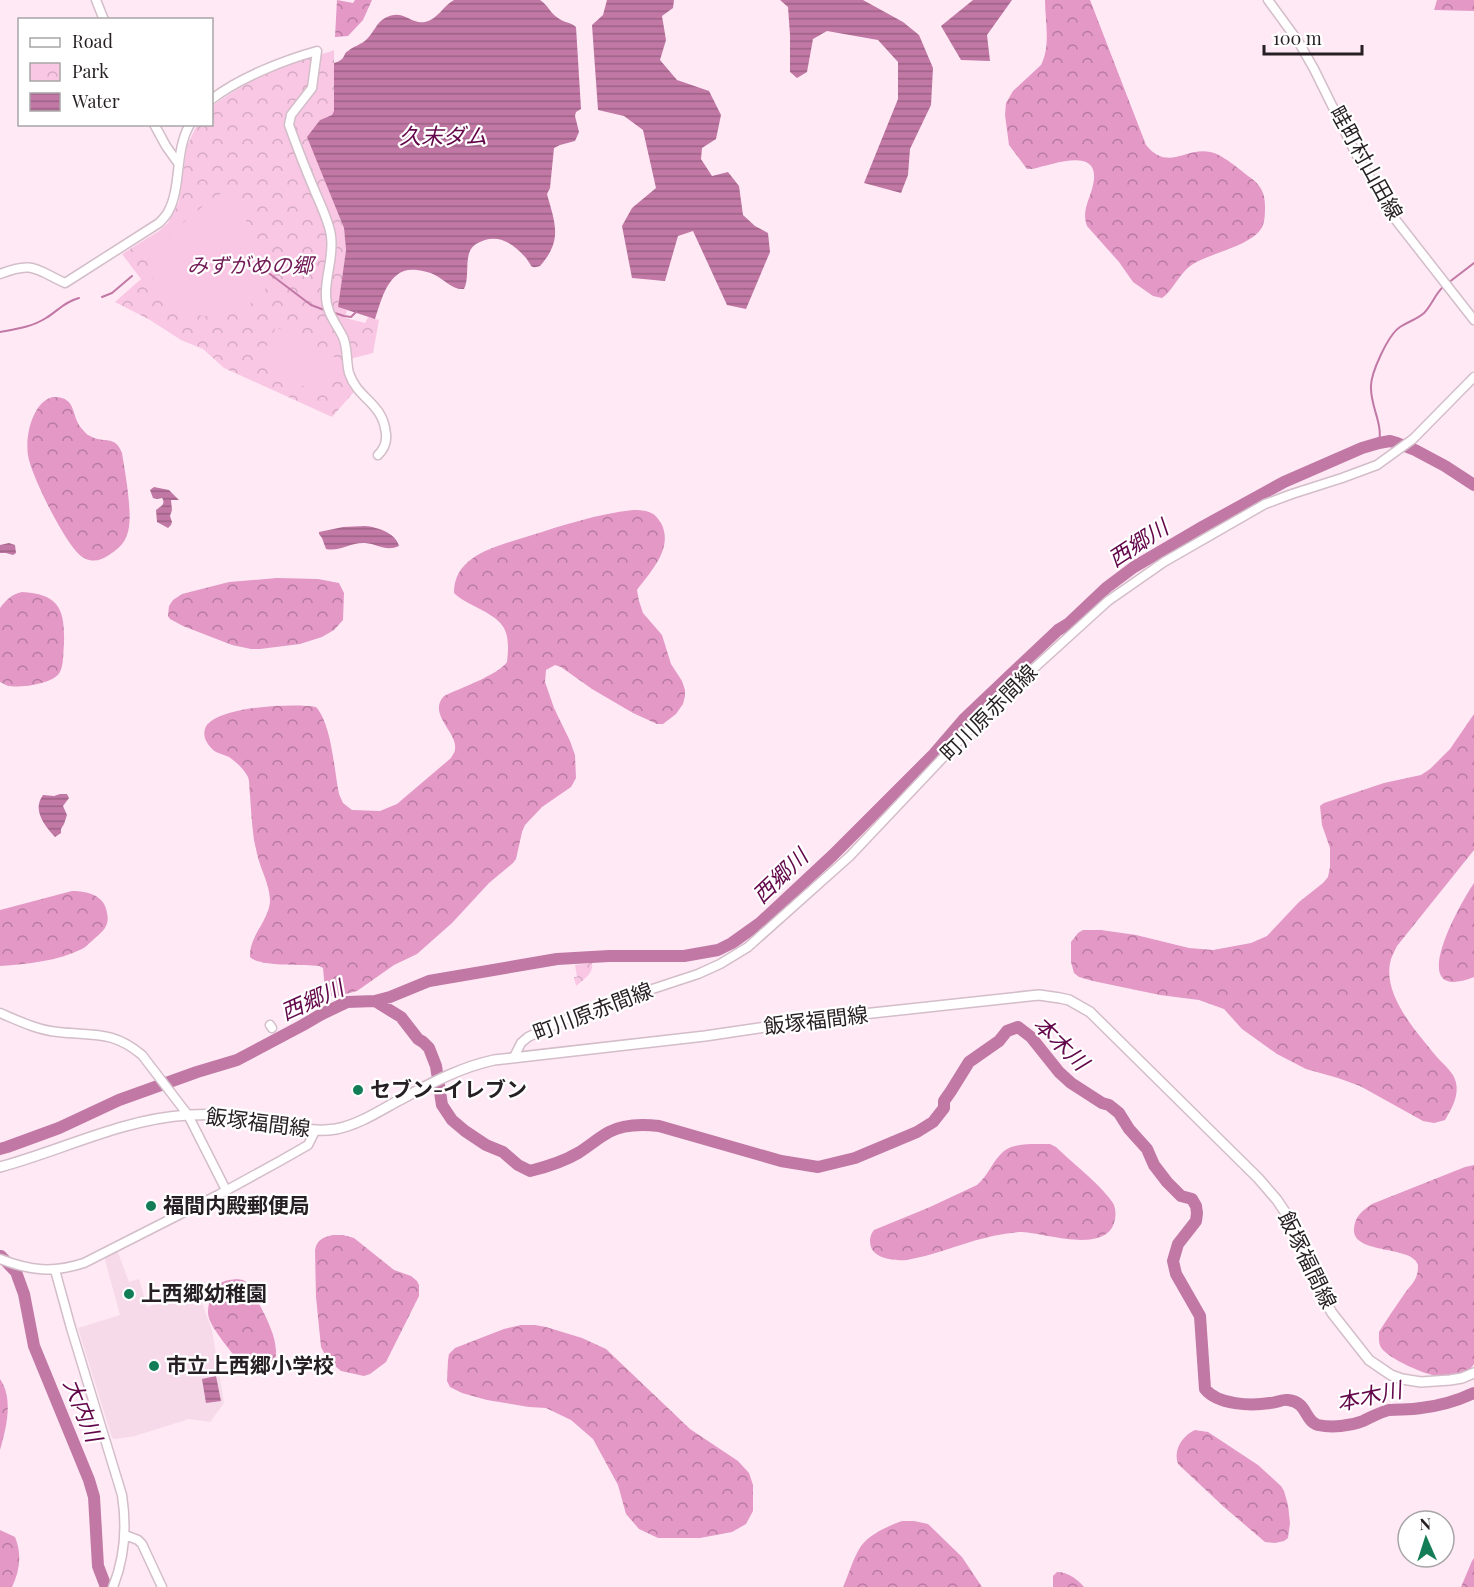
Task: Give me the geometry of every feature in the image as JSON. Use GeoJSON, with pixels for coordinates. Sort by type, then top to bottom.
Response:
{"type":"FeatureCollection","features":[{"type":"Feature","properties":{"kind":"main road"},"geometry":{"type":"LineString","coordinates":[[96,0],[103,18]]}},
{"type":"Feature","properties":{"kind":"main road","name":"畦町村山田線"},"geometry":{"type":"LineString","coordinates":[[1268,0],[1298,41],[1356,154],[1395,219],[1474,320]]}},
{"type":"Feature","properties":{"kind":"main road"},"geometry":{"type":"LineString","coordinates":[[213,98],[270,67],[317,51],[312,88],[291,115],[289,125],[323,209],[331,236],[332,257],[328,272],[327,306],[333,322],[344,339],[349,373],[355,385],[379,411],[384,421],[386,440],[384,449],[378,455]]}},
{"type":"Feature","properties":{"kind":"main road"},"geometry":{"type":"LineString","coordinates":[[155,126],[178,163]]}},
{"type":"Feature","properties":{"kind":"main road"},"geometry":{"type":"LineString","coordinates":[[0,274],[19,267],[32,267],[65,283],[159,223],[168,214],[173,201],[178,163],[183,140],[189,126]]}},
{"type":"Feature","properties":{"kind":"main road","name":"町川原赤間線"},"geometry":{"type":"LineString","coordinates":[[514,1057],[520,1043],[528,1037],[612,1002],[698,974],[748,947],[850,856],[988,710],[1108,601],[1164,562],[1265,504],[1377,465],[1413,439],[1474,376]]}},
{"type":"Feature","properties":{"kind":"main road","name":"飯塚福間線"},"geometry":{"type":"LineString","coordinates":[[0,1167],[111,1130],[160,1118],[188,1115],[246,1117],[315,1131],[336,1129],[364,1120],[437,1080],[481,1062],[705,1036],[826,1018],[1029,996],[1050,996],[1069,1000],[1090,1012],[1104,1024],[1271,1193],[1289,1218],[1332,1313],[1369,1360],[1391,1375],[1421,1382],[1462,1378],[1474,1373]]}},
{"type":"Feature","properties":{"kind":"main road"},"geometry":{"type":"LineString","coordinates":[[0,1013],[44,1030],[97,1034],[122,1041],[142,1055],[188,1115],[226,1190]]}},
{"type":"Feature","properties":{"kind":"main road"},"geometry":{"type":"LineString","coordinates":[[1,1260],[40,1270],[70,1268],[84,1263],[308,1145],[315,1131]]}},
{"type":"Feature","properties":{"kind":"main road"},"geometry":{"type":"LineString","coordinates":[[55,1270],[74,1339],[116,1471],[124,1508],[125,1535],[122,1559],[113,1587]]}},
{"type":"Feature","properties":{"kind":"main road"},"geometry":{"type":"LineString","coordinates":[[125,1535],[142,1544],[162,1587]]}},
{"type":"Feature","properties":{"kind":"shaded area","name":"市立上西郷小学校"},"geometry":{"type":"Polygon","coordinates":[[[117,1250],[129,1282],[139,1279],[147,1307],[197,1290],[212,1330],[224,1403],[210,1422],[189,1419],[135,1436],[112,1438],[78,1328],[120,1315],[105,1260],[117,1250]]]}},
{"type":"Feature","properties":{"kind":"green space"},"geometry":{"type":"Polygon","coordinates":[[[337,0],[353,3],[355,0],[372,0],[363,20],[348,36],[335,37],[337,0]]]}},
{"type":"Feature","properties":{"kind":"green space"},"geometry":{"type":"Polygon","coordinates":[[[1045,0],[1090,0],[1146,145],[1154,153],[1169,158],[1201,151],[1215,153],[1252,179],[1263,192],[1265,218],[1259,232],[1242,243],[1193,264],[1162,298],[1153,296],[1133,282],[1119,262],[1087,226],[1085,212],[1094,175],[1091,166],[1076,160],[1027,169],[1009,145],[1005,115],[1006,103],[1013,91],[1041,65],[1044,58],[1047,41],[1045,0]]]}},
{"type":"Feature","properties":{"kind":"green space"},"geometry":{"type":"Polygon","coordinates":[[[1437,0],[1474,0],[1474,11],[1434,10],[1437,0]]]}},
{"type":"Feature","properties":{"kind":"green space","name":"みずがめの郷"},"geometry":{"type":"Polygon","coordinates":[[[334,50],[334,111],[332,115],[320,120],[308,137],[344,228],[346,250],[338,307],[347,310],[345,318],[365,323],[368,317],[379,320],[373,353],[350,359],[359,386],[332,417],[224,368],[203,349],[181,340],[150,320],[115,302],[141,279],[122,254],[168,223],[179,201],[187,146],[197,126],[213,126],[213,105],[276,69],[334,50]]]}},
{"type":"Feature","properties":{"kind":"green space"},"geometry":{"type":"Polygon","coordinates":[[[224,193],[236,198],[242,207],[266,288],[249,305],[231,314],[208,316],[185,311],[166,298],[158,289],[146,254],[215,196],[224,193]]]}},
{"type":"Feature","properties":{"kind":"green space"},"geometry":{"type":"Polygon","coordinates":[[[276,327],[338,359],[319,394],[258,363],[276,327]]]}},
{"type":"Feature","properties":{"kind":"green space"},"geometry":{"type":"Polygon","coordinates":[[[53,397],[66,400],[70,404],[79,425],[87,434],[116,443],[122,453],[128,495],[129,527],[126,538],[120,546],[112,553],[94,561],[84,558],[69,541],[51,511],[30,464],[27,448],[32,421],[40,406],[53,397]]]}},
{"type":"Feature","properties":{"kind":"green space"},"geometry":{"type":"Polygon","coordinates":[[[633,510],[647,511],[654,515],[661,523],[664,532],[665,541],[659,559],[637,590],[643,613],[662,635],[671,664],[685,690],[683,704],[676,714],[663,724],[657,724],[592,689],[561,667],[555,665],[546,670],[545,682],[575,755],[576,778],[571,787],[542,807],[525,825],[516,859],[489,883],[452,923],[417,954],[394,965],[357,991],[335,997],[329,995],[325,990],[323,968],[319,966],[272,964],[250,957],[252,942],[269,909],[269,893],[254,840],[248,777],[242,768],[229,757],[216,752],[205,739],[205,729],[211,721],[222,715],[256,708],[316,707],[326,725],[339,794],[343,803],[352,810],[380,811],[397,804],[455,752],[455,743],[439,710],[444,696],[496,672],[507,662],[508,641],[499,621],[454,593],[455,582],[461,569],[479,554],[500,545],[581,520],[633,510]]]}},
{"type":"Feature","properties":{"kind":"green space"},"geometry":{"type":"Polygon","coordinates":[[[277,578],[318,579],[339,583],[344,593],[343,620],[334,630],[322,637],[300,644],[251,649],[232,645],[183,626],[168,616],[169,606],[182,594],[229,582],[277,578]]]}},
{"type":"Feature","properties":{"kind":"green space"},"geometry":{"type":"Polygon","coordinates":[[[22,592],[44,596],[57,606],[63,621],[63,662],[60,672],[51,680],[29,686],[8,686],[0,682],[0,608],[15,594],[22,592]]]}},
{"type":"Feature","properties":{"kind":"green space"},"geometry":{"type":"Polygon","coordinates":[[[1474,714],[1474,850],[1397,946],[1391,959],[1389,972],[1396,998],[1410,1024],[1454,1077],[1456,1094],[1445,1120],[1434,1123],[1423,1121],[1360,1086],[1306,1069],[1277,1054],[1242,1029],[1224,1009],[1199,1000],[1160,995],[1093,981],[1074,973],[1071,962],[1071,942],[1083,930],[1136,935],[1189,948],[1213,950],[1251,943],[1267,936],[1299,902],[1328,877],[1330,848],[1322,825],[1320,806],[1384,783],[1421,775],[1450,749],[1474,714]]]}},
{"type":"Feature","properties":{"kind":"green space"},"geometry":{"type":"Polygon","coordinates":[[[1474,883],[1474,977],[1453,982],[1442,977],[1439,965],[1442,949],[1458,911],[1474,883]]]}},
{"type":"Feature","properties":{"kind":"green space"},"geometry":{"type":"Polygon","coordinates":[[[72,891],[89,893],[103,902],[108,919],[102,932],[83,948],[73,953],[31,963],[0,966],[0,910],[72,891]]]}},
{"type":"Feature","properties":{"kind":"green space"},"geometry":{"type":"Polygon","coordinates":[[[592,963],[590,973],[576,986],[575,965],[592,963]]]}},
{"type":"Feature","properties":{"kind":"green space"},"geometry":{"type":"Polygon","coordinates":[[[1050,1144],[1096,1183],[1114,1205],[1114,1223],[1108,1232],[1099,1238],[1073,1240],[1022,1232],[1011,1233],[984,1238],[907,1260],[886,1258],[873,1251],[870,1240],[874,1230],[977,1185],[1000,1155],[1012,1147],[1050,1144]]]}},
{"type":"Feature","properties":{"kind":"green space"},"geometry":{"type":"Polygon","coordinates":[[[1474,1165],[1474,1364],[1468,1371],[1456,1378],[1439,1377],[1407,1365],[1389,1355],[1381,1348],[1379,1341],[1379,1332],[1415,1279],[1418,1265],[1414,1259],[1406,1255],[1362,1243],[1356,1237],[1354,1229],[1360,1214],[1372,1204],[1474,1165]]]}},
{"type":"Feature","properties":{"kind":"green space"},"geometry":{"type":"Polygon","coordinates":[[[333,1235],[354,1238],[394,1270],[411,1276],[419,1285],[419,1296],[386,1362],[364,1376],[341,1371],[328,1360],[321,1347],[316,1297],[315,1250],[321,1239],[333,1235]]]}},
{"type":"Feature","properties":{"kind":"green space"},"geometry":{"type":"Polygon","coordinates":[[[237,1279],[248,1283],[272,1331],[275,1341],[275,1360],[266,1365],[252,1366],[238,1361],[209,1318],[209,1304],[218,1285],[237,1279]]]}},
{"type":"Feature","properties":{"kind":"green space"},"geometry":{"type":"Polygon","coordinates":[[[521,1325],[546,1327],[582,1338],[606,1349],[690,1429],[738,1461],[749,1473],[753,1485],[753,1511],[746,1524],[732,1532],[700,1538],[658,1538],[639,1529],[626,1514],[618,1485],[593,1439],[571,1420],[546,1408],[487,1400],[450,1387],[447,1381],[448,1360],[449,1354],[455,1348],[504,1329],[521,1325]]]}},
{"type":"Feature","properties":{"kind":"green space"},"geometry":{"type":"Polygon","coordinates":[[[0,1379],[7,1396],[8,1414],[0,1450],[0,1379]]]}},
{"type":"Feature","properties":{"kind":"green space"},"geometry":{"type":"Polygon","coordinates":[[[1195,1430],[1208,1432],[1258,1465],[1281,1486],[1288,1505],[1290,1523],[1288,1538],[1275,1543],[1265,1542],[1178,1464],[1177,1454],[1180,1444],[1195,1430]]]}},
{"type":"Feature","properties":{"kind":"green space"},"geometry":{"type":"Polygon","coordinates":[[[902,1521],[928,1524],[962,1557],[982,1587],[843,1587],[861,1546],[880,1531],[902,1521]]]}},
{"type":"Feature","properties":{"kind":"green space"},"geometry":{"type":"Polygon","coordinates":[[[0,1530],[15,1537],[19,1550],[17,1574],[12,1587],[0,1587],[0,1530]]]}},
{"type":"Feature","properties":{"kind":"green space"},"geometry":{"type":"Polygon","coordinates":[[[1474,1558],[1474,1587],[1461,1587],[1472,1561],[1474,1558]]]}},
{"type":"Feature","properties":{"kind":"green space"},"geometry":{"type":"Polygon","coordinates":[[[1057,1572],[1072,1576],[1084,1587],[1053,1587],[1053,1576],[1057,1572]]]}},
{"type":"Feature","properties":{"kind":"water","name":"久末ダム"},"geometry":{"type":"Polygon","coordinates":[[[454,0],[540,0],[560,20],[576,27],[581,109],[576,112],[575,116],[579,132],[575,141],[554,148],[550,188],[547,194],[555,231],[552,248],[540,266],[536,267],[531,266],[526,258],[509,243],[497,239],[483,240],[476,244],[469,253],[464,289],[452,286],[426,272],[407,270],[393,278],[388,285],[375,319],[338,307],[346,250],[344,228],[307,137],[320,120],[332,115],[334,111],[334,63],[365,41],[385,18],[397,15],[425,22],[454,0]]]}},
{"type":"Feature","properties":{"kind":"water"},"geometry":{"type":"Polygon","coordinates":[[[607,0],[674,0],[673,8],[662,16],[666,40],[660,60],[677,80],[709,91],[721,115],[716,139],[702,148],[701,159],[712,176],[728,172],[739,186],[743,215],[755,226],[768,233],[770,252],[746,309],[727,305],[693,231],[678,236],[665,281],[632,278],[622,226],[632,208],[656,188],[643,130],[624,116],[598,110],[592,25],[603,15],[607,0]]]}},
{"type":"Feature","properties":{"kind":"water"},"geometry":{"type":"Polygon","coordinates":[[[780,0],[863,0],[903,22],[919,35],[933,68],[931,105],[910,149],[908,175],[901,193],[864,183],[898,99],[898,62],[878,40],[827,31],[813,39],[807,72],[797,78],[790,72],[788,7],[780,0]]]}},
{"type":"Feature","properties":{"kind":"water"},"geometry":{"type":"Polygon","coordinates":[[[973,0],[1012,0],[987,35],[990,61],[961,60],[941,26],[973,0]]]}},
{"type":"Feature","properties":{"kind":"water"},"geometry":{"type":"Polygon","coordinates":[[[154,487],[169,490],[179,500],[171,500],[172,522],[168,528],[157,522],[156,510],[163,502],[162,498],[153,498],[150,490],[154,487]]]}},
{"type":"Feature","properties":{"kind":"water"},"geometry":{"type":"Polygon","coordinates":[[[365,526],[390,534],[399,546],[386,548],[360,543],[331,550],[326,549],[319,534],[319,532],[343,527],[365,526]]]}},
{"type":"Feature","properties":{"kind":"water"},"geometry":{"type":"Polygon","coordinates":[[[9,543],[15,545],[16,553],[13,555],[0,553],[0,545],[9,543]]]}},
{"type":"Feature","properties":{"kind":"water"},"geometry":{"type":"Polygon","coordinates":[[[67,794],[69,798],[63,806],[67,815],[61,833],[55,837],[43,822],[39,806],[43,795],[67,794]]]}},
{"type":"Feature","properties":{"kind":"water"},"geometry":{"type":"Polygon","coordinates":[[[216,1376],[221,1401],[206,1403],[202,1379],[216,1376]]]}},
{"type":"Feature","properties":{"kind":"waterway"},"geometry":{"type":"LineString","coordinates":[[1448,283],[1474,263]]}},
{"type":"Feature","properties":{"kind":"waterway"},"geometry":{"type":"LineString","coordinates":[[266,271],[311,305],[327,311]]}},
{"type":"Feature","properties":{"kind":"waterway"},"geometry":{"type":"LineString","coordinates":[[102,297],[112,293],[132,276]]}},
{"type":"Feature","properties":{"kind":"waterway"},"geometry":{"type":"LineString","coordinates":[[1379,443],[1379,429],[1371,388],[1377,365],[1385,346],[1395,331],[1424,313],[1443,287]]}},
{"type":"Feature","properties":{"kind":"waterway"},"geometry":{"type":"LineString","coordinates":[[0,332],[35,324],[65,304],[79,298]]}},
{"type":"Feature","properties":{"kind":"waterway"},"geometry":{"type":"LineString","coordinates":[[332,312],[351,317],[356,312]]}},
{"type":"Feature","properties":{"kind":"waterway","name":"西郷川"},"geometry":{"type":"LineString","coordinates":[[0,1149],[59,1128],[119,1100],[237,1060],[347,1002],[375,1001],[429,981],[557,959],[684,956],[718,950],[760,923],[833,855],[934,754],[965,718],[1058,630],[1134,567],[1284,482],[1362,448],[1379,443],[1390,441],[1415,450],[1474,485]]}},
{"type":"Feature","properties":{"kind":"waterway","name":"本木川"},"geometry":{"type":"LineString","coordinates":[[375,1001],[401,1017],[418,1039],[429,1048],[436,1066],[442,1105],[452,1120],[486,1145],[503,1152],[518,1165],[530,1171],[572,1156],[615,1129],[640,1125],[659,1126],[781,1161],[818,1167],[855,1158],[917,1132],[933,1122],[944,1108],[944,1101],[969,1062],[999,1041],[1007,1031],[1018,1027],[1031,1037],[1059,1072],[1071,1083],[1119,1113],[1129,1129],[1147,1149],[1154,1165],[1167,1182],[1181,1196],[1192,1199],[1196,1206],[1196,1221],[1178,1244],[1173,1261],[1176,1274],[1200,1316],[1205,1389],[1211,1394],[1226,1401],[1245,1404],[1294,1401],[1303,1408],[1314,1423],[1335,1426],[1358,1423],[1389,1410],[1417,1409],[1455,1401],[1474,1393]]}},
{"type":"Feature","properties":{"kind":"waterway","name":"大内川"},"geometry":{"type":"LineString","coordinates":[[1,1256],[16,1272],[24,1294],[34,1346],[89,1480],[94,1497],[98,1566],[106,1587]]}},
{"type":"Feature","properties":{"kind":"place","name":"セブン-イレブン"},"geometry":{"type":"Point","coordinates":[358,1090]}},
{"type":"Feature","properties":{"kind":"place","name":"福間内殿郵便局"},"geometry":{"type":"Point","coordinates":[151,1206]}},
{"type":"Feature","properties":{"kind":"place","name":"上西郷幼稚園"},"geometry":{"type":"Point","coordinates":[129,1294]}},
{"type":"Feature","properties":{"kind":"place","name":"市立上西郷小学校"},"geometry":{"type":"Point","coordinates":[154,1366]}}]}
